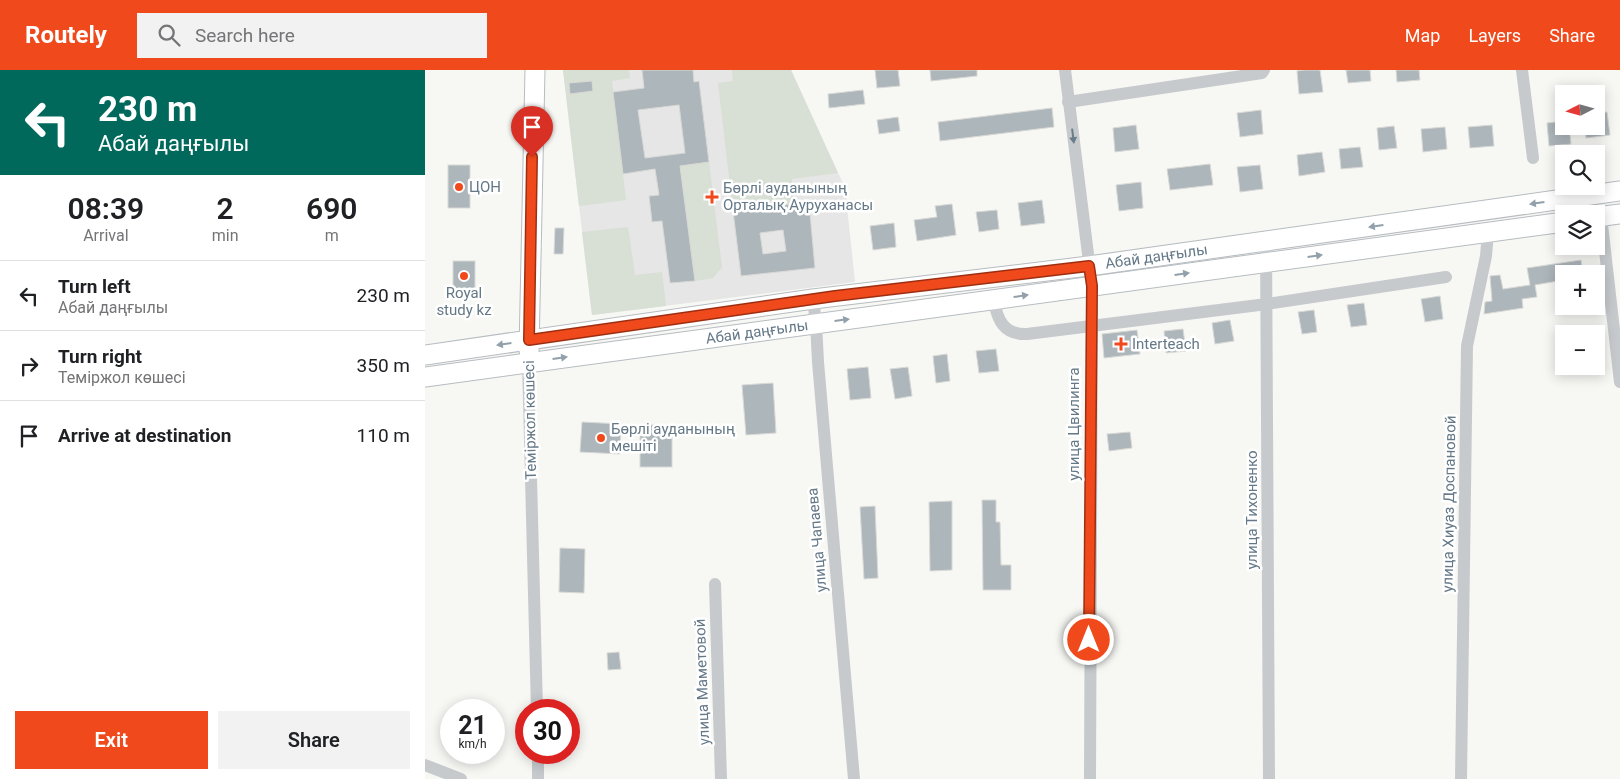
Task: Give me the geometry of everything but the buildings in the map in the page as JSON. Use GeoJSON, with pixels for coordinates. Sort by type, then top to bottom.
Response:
{"type":"FeatureCollection","features":[{"type":"Feature","properties":{"kind":"street","name":"Теміржол көшесі"},"geometry":{"type":"LineString","coordinates":[[535,70],[528,362],[537,699]]}},
{"type":"Feature","properties":{"kind":"street","name":"улица Цвилинга"},"geometry":{"type":"LineString","coordinates":[[1065,70],[1092,286],[1089,779]]}},
{"type":"Feature","properties":{"kind":"street"},"geometry":{"type":"LineString","coordinates":[[1069,102],[1262,73],[1264,70]]}},
{"type":"Feature","properties":{"kind":"street"},"geometry":{"type":"LineString","coordinates":[[1522,70],[1533,158]]}},
{"type":"Feature","properties":{"kind":"street","name":"Абай даңғылы"},"geometry":{"type":"LineString","coordinates":[[425,355],[813,299],[1089,266],[1620,191]]}},
{"type":"Feature","properties":{"kind":"street"},"geometry":{"type":"LineString","coordinates":[[1605,216],[1620,214]]}},
{"type":"Feature","properties":{"kind":"street","name":"Абай даңғылы"},"geometry":{"type":"LineString","coordinates":[[425,377],[1555,223]]}},
{"type":"Feature","properties":{"kind":"street","name":"улица Хиуаз Доспановой"},"geometry":{"type":"LineString","coordinates":[[1461,779],[1467,346],[1486,256],[1488,232]]}},
{"type":"Feature","properties":{"kind":"street","name":"улица Тихоненко"},"geometry":{"type":"LineString","coordinates":[[1266,241],[1269,779]]}},
{"type":"Feature","properties":{"kind":"street"},"geometry":{"type":"LineString","coordinates":[[1604,255],[1620,382]]}},
{"type":"Feature","properties":{"kind":"street"},"geometry":{"type":"LineString","coordinates":[[994,300],[997,319],[1006,329],[1016,334],[1091,327],[1267,304],[1446,277]]}},
{"type":"Feature","properties":{"kind":"street","name":"улица Чапаева"},"geometry":{"type":"LineString","coordinates":[[813,299],[817,323],[818,362],[854,779]]}},
{"type":"Feature","properties":{"kind":"street","name":"улица Маметовой"},"geometry":{"type":"LineString","coordinates":[[715,584],[721,779]]}},
{"type":"Feature","properties":{"kind":"street"},"geometry":{"type":"LineString","coordinates":[[538,764],[538,779]]}},
{"type":"Feature","properties":{"kind":"street"},"geometry":{"type":"LineString","coordinates":[[425,765],[461,779]]}},
{"type":"Feature","properties":{"kind":"shaded area","name":"Бөрлі ауданының Орталық Ауруханасы"},"geometry":{"type":"Polygon","coordinates":[[[563,70],[791,70],[845,188],[855,282],[592,315],[563,70]]]}},
{"type":"Feature","properties":{"kind":"shaded area"},"geometry":{"type":"Polygon","coordinates":[[[563,70],[629,70],[630,78],[612,81],[626,200],[579,206],[563,70]]]}},
{"type":"Feature","properties":{"kind":"shaded area"},"geometry":{"type":"Polygon","coordinates":[[[732,70],[791,70],[838,173],[792,179],[794,204],[733,211],[718,83],[733,81],[732,70]]]}},
{"type":"Feature","properties":{"kind":"shaded area"},"geometry":{"type":"Polygon","coordinates":[[[709,162],[722,267],[713,278],[695,281],[680,166],[709,162]]]}},
{"type":"Feature","properties":{"kind":"shaded area"},"geometry":{"type":"Polygon","coordinates":[[[628,227],[635,275],[662,272],[666,306],[592,315],[582,232],[628,227]]]}},
{"type":"Feature","properties":{"kind":"place","name":"ЦОН"},"geometry":{"type":"Point","coordinates":[459,187]}},
{"type":"Feature","properties":{"kind":"place","name":"Бөрлі ауданының Орталық Ауруханасы"},"geometry":{"type":"Point","coordinates":[712,197]}},
{"type":"Feature","properties":{"kind":"place","name":"Royal study kz"},"geometry":{"type":"Point","coordinates":[464,276]}},
{"type":"Feature","properties":{"kind":"place","name":"Interteach"},"geometry":{"type":"Point","coordinates":[1121,344]}},
{"type":"Feature","properties":{"kind":"place","name":"Бөрлі ауданының мешіті"},"geometry":{"type":"Point","coordinates":[601,438]}},
{"type":"Feature","properties":{"kind":"route"},"geometry":{"type":"LineString","coordinates":[[532,157],[529,340],[835,296],[1089,266],[1092,286],[1089,640]]}}]}
